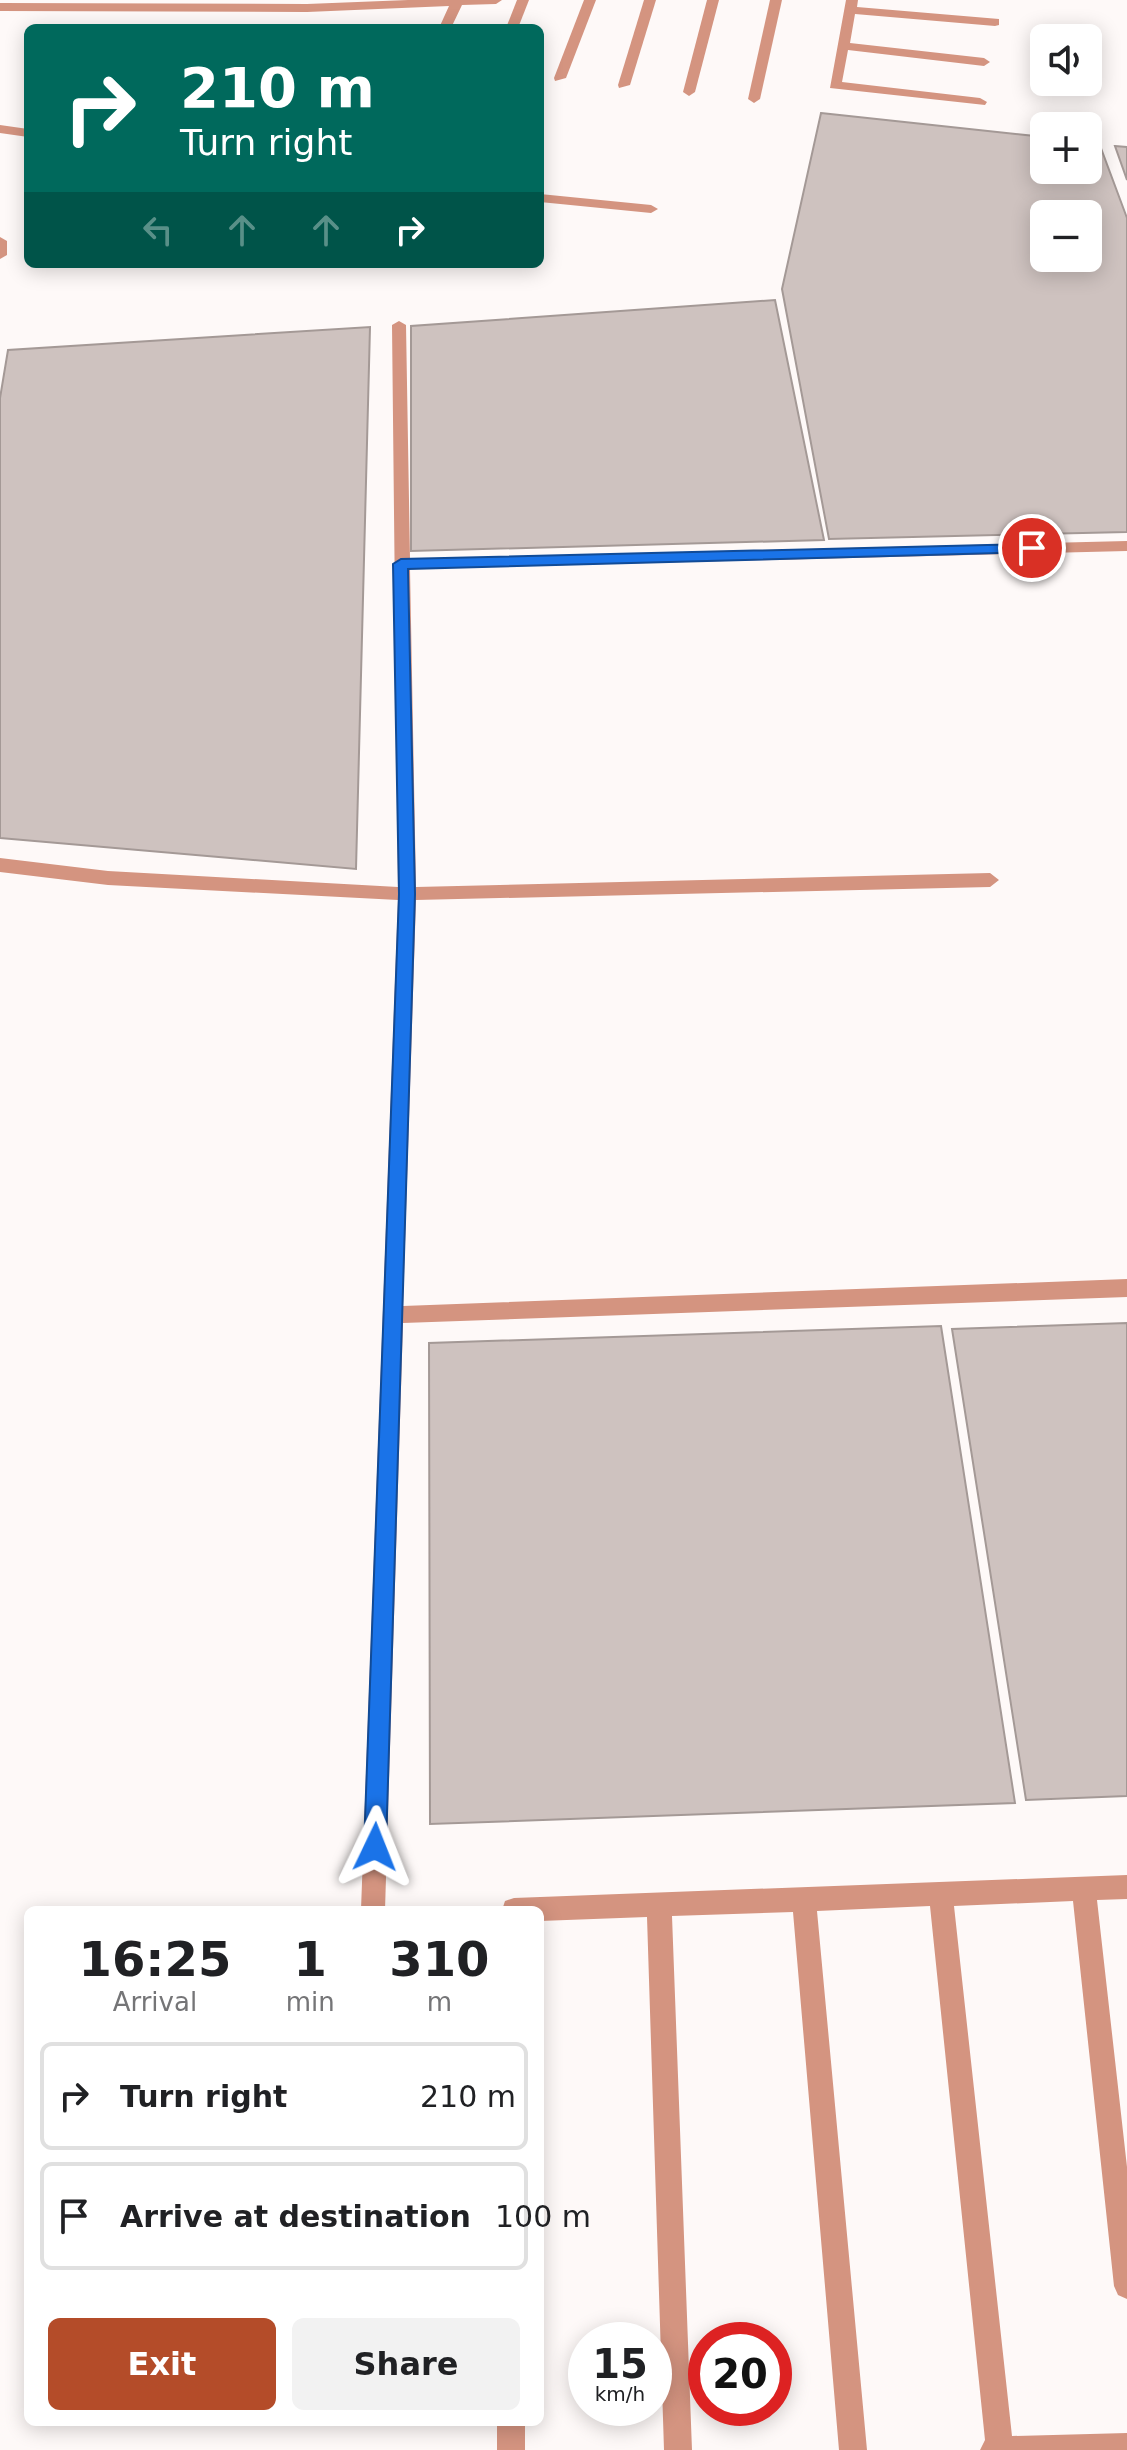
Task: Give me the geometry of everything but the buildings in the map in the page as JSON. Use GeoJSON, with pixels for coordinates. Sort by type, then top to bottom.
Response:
{"type":"FeatureCollection","features":[{"type":"Feature","properties":{"kind":"street"},"geometry":{"type":"LineString","coordinates":[[0,7],[307,8],[496,0]]}},
{"type":"Feature","properties":{"kind":"street"},"geometry":{"type":"LineString","coordinates":[[514,24],[523,0]]}},
{"type":"Feature","properties":{"kind":"street"},"geometry":{"type":"LineString","coordinates":[[560,78],[590,0]]}},
{"type":"Feature","properties":{"kind":"street"},"geometry":{"type":"LineString","coordinates":[[624,85],[650,0]]}},
{"type":"Feature","properties":{"kind":"street"},"geometry":{"type":"LineString","coordinates":[[689,92],[713,0]]}},
{"type":"Feature","properties":{"kind":"street"},"geometry":{"type":"LineString","coordinates":[[754,99],[776,0]]}},
{"type":"Feature","properties":{"kind":"street"},"geometry":{"type":"LineString","coordinates":[[447,24],[457,2]]}},
{"type":"Feature","properties":{"kind":"street"},"geometry":{"type":"LineString","coordinates":[[980,102],[835,85],[852,5],[995,22]]}},
{"type":"Feature","properties":{"kind":"street"},"geometry":{"type":"LineString","coordinates":[[844,46],[984,62]]}},
{"type":"Feature","properties":{"kind":"street"},"geometry":{"type":"LineString","coordinates":[[0,129],[24,132]]}},
{"type":"Feature","properties":{"kind":"street"},"geometry":{"type":"LineString","coordinates":[[544,198],[651,209]]}},
{"type":"Feature","properties":{"kind":"street"},"geometry":{"type":"LineString","coordinates":[[0,241],[0,255]]}},
{"type":"Feature","properties":{"kind":"street"},"geometry":{"type":"LineString","coordinates":[[373,1906],[407,894],[399,325]]}},
{"type":"Feature","properties":{"kind":"street"},"geometry":{"type":"LineString","coordinates":[[401,564],[1127,546]]}},
{"type":"Feature","properties":{"kind":"street"},"geometry":{"type":"LineString","coordinates":[[0,865],[108,878],[407,894],[990,880]]}},
{"type":"Feature","properties":{"kind":"street"},"geometry":{"type":"LineString","coordinates":[[392,1315],[1127,1288]]}},
{"type":"Feature","properties":{"kind":"street"},"geometry":{"type":"LineString","coordinates":[[544,1909],[1127,1887]]}},
{"type":"Feature","properties":{"kind":"street"},"geometry":{"type":"LineString","coordinates":[[1084,1889],[1127,2286]]}},
{"type":"Feature","properties":{"kind":"street"},"geometry":{"type":"LineString","coordinates":[[941,1894],[1000,2450]]}},
{"type":"Feature","properties":{"kind":"street"},"geometry":{"type":"LineString","coordinates":[[804,1898],[853,2450]]}},
{"type":"Feature","properties":{"kind":"street"},"geometry":{"type":"LineString","coordinates":[[659,1903],[678,2450]]}},
{"type":"Feature","properties":{"kind":"street"},"geometry":{"type":"LineString","coordinates":[[511,2426],[511,2450]]}},
{"type":"Feature","properties":{"kind":"street"},"geometry":{"type":"LineString","coordinates":[[994,2450],[1127,2447]]}},
{"type":"Feature","properties":{"kind":"route"},"geometry":{"type":"LineString","coordinates":[[375,1847],[407,894],[401,564],[1032,548]]}}]}
